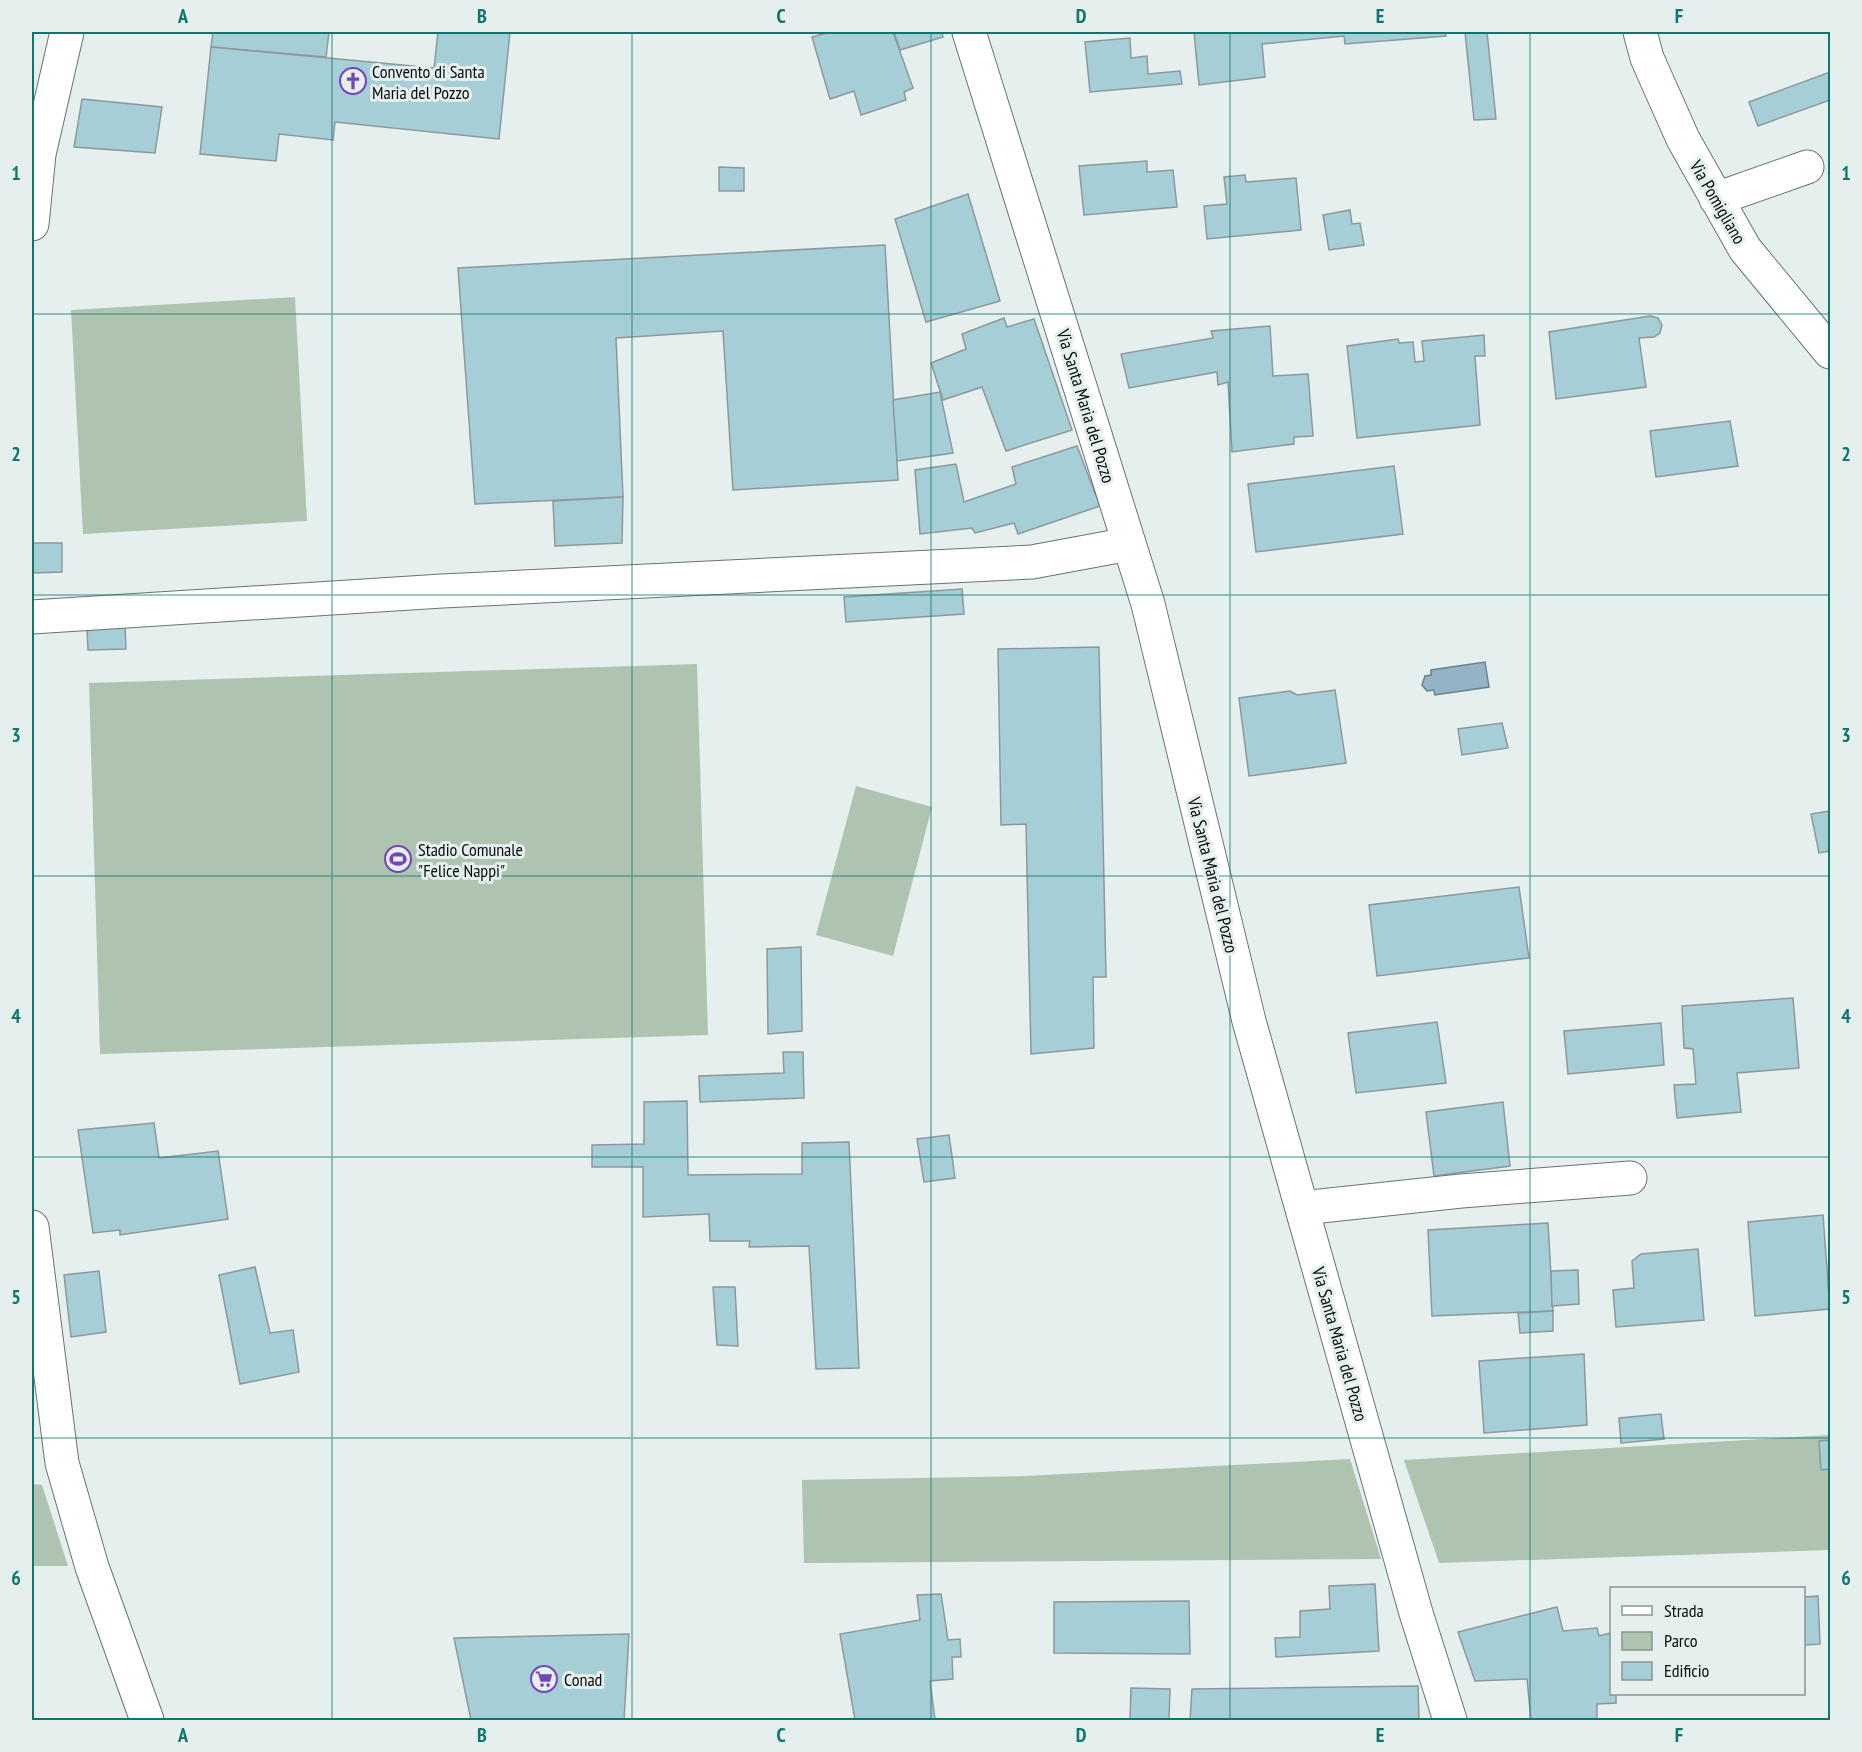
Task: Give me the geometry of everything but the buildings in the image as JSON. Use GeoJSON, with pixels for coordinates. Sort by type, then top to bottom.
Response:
{"type":"FeatureCollection","features":[{"type":"Feature","properties":{"kind":"street"},"geometry":{"type":"LineString","coordinates":[[32,224],[39,154],[67,32]]}},
{"type":"Feature","properties":{"kind":"street","name":"Via Santa Maria del Pozzo"},"geometry":{"type":"LineString","coordinates":[[969,32],[1148,604],[1249,1021],[1416,1613],[1450,1720]]}},
{"type":"Feature","properties":{"kind":"street","name":"Via Pomigliano"},"geometry":{"type":"LineString","coordinates":[[1640,32],[1647,58],[1683,140],[1745,249],[1830,352]]}},
{"type":"Feature","properties":{"kind":"street"},"geometry":{"type":"LineString","coordinates":[[1716,199],[1807,167]]}},
{"type":"Feature","properties":{"kind":"street"},"geometry":{"type":"LineString","coordinates":[[32,617],[430,592],[1032,562],[1129,544]]}},
{"type":"Feature","properties":{"kind":"street"},"geometry":{"type":"LineString","coordinates":[[1302,1208],[1461,1191],[1630,1178]]}},
{"type":"Feature","properties":{"kind":"street"},"geometry":{"type":"LineString","coordinates":[[32,1227],[62,1463],[93,1567],[147,1720]]}},
{"type":"Feature","properties":{"kind":"green space"},"geometry":{"type":"Polygon","coordinates":[[[295,297],[307,521],[83,534],[71,310],[295,297]]]}},
{"type":"Feature","properties":{"kind":"green space","name":"Stadio Comunale \"Felice Nappi\""},"geometry":{"type":"Polygon","coordinates":[[[697,664],[708,1035],[100,1054],[89,683],[697,664]]]}},
{"type":"Feature","properties":{"kind":"green space"},"geometry":{"type":"Polygon","coordinates":[[[856,786],[932,807],[893,956],[816,935],[856,786]]]}},
{"type":"Feature","properties":{"kind":"green space"},"geometry":{"type":"Polygon","coordinates":[[[1830,1435],[1830,1550],[1439,1563],[1404,1460],[1830,1435]]]}},
{"type":"Feature","properties":{"kind":"green space"},"geometry":{"type":"Polygon","coordinates":[[[1350,1459],[1381,1559],[804,1563],[802,1480],[1026,1476],[1350,1459]]]}},
{"type":"Feature","properties":{"kind":"green space"},"geometry":{"type":"Polygon","coordinates":[[[32,1484],[42,1485],[68,1566],[32,1566],[32,1484]]]}},
{"type":"Feature","properties":{"kind":"water"},"geometry":{"type":"Polygon","coordinates":[[[1485,662],[1489,687],[1435,695],[1434,690],[1427,691],[1422,685],[1425,676],[1431,675],[1431,670],[1485,662]]]}},
{"type":"Feature","properties":{"kind":"place","name":"Convento di Santa Maria del Pozzo"},"geometry":{"type":"Point","coordinates":[353,81]}},
{"type":"Feature","properties":{"kind":"place","name":"Stadio Comunale \"Felice Nappi\""},"geometry":{"type":"Point","coordinates":[398,859]}},
{"type":"Feature","properties":{"kind":"place","name":"Conad"},"geometry":{"type":"Point","coordinates":[544,1679]}}]}
